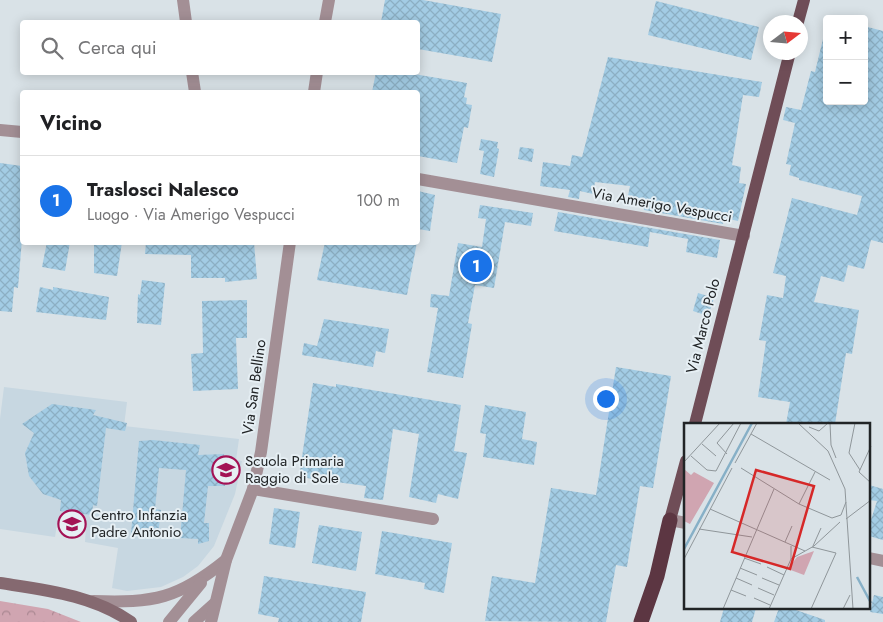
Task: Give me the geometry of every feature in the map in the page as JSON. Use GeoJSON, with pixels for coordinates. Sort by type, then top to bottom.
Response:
{"type":"FeatureCollection","features":[{"type":"Feature","properties":{"kind":"highway"},"geometry":{"type":"LineString","coordinates":[[650,622],[657,576],[670,520]]}},
{"type":"Feature","properties":{"kind":"highway"},"geometry":{"type":"LineString","coordinates":[[641,622],[657,576]]}},
{"type":"Feature","properties":{"kind":"main road"},"geometry":{"type":"LineString","coordinates":[[800,15],[804,0]]}},
{"type":"Feature","properties":{"kind":"main road","name":"Via Amerigo Vespucci"},"geometry":{"type":"LineString","coordinates":[[744,236],[788,60]]}},
{"type":"Feature","properties":{"kind":"main road","name":"Via Marco Polo"},"geometry":{"type":"LineString","coordinates":[[695,423],[744,236]]}},
{"type":"Feature","properties":{"kind":"main road"},"geometry":{"type":"LineString","coordinates":[[670,520],[684,468]]}},
{"type":"Feature","properties":{"kind":"street"},"geometry":{"type":"LineString","coordinates":[[183,0],[186,20]]}},
{"type":"Feature","properties":{"kind":"street"},"geometry":{"type":"LineString","coordinates":[[325,20],[328,0]]}},
{"type":"Feature","properties":{"kind":"street"},"geometry":{"type":"LineString","coordinates":[[192,75],[195,90]]}},
{"type":"Feature","properties":{"kind":"street"},"geometry":{"type":"LineString","coordinates":[[314,90],[317,75]]}},
{"type":"Feature","properties":{"kind":"street"},"geometry":{"type":"LineString","coordinates":[[0,130],[20,132]]}},
{"type":"Feature","properties":{"kind":"street","name":"Via Amerigo Vespucci"},"geometry":{"type":"LineString","coordinates":[[420,179],[744,236]]}},
{"type":"Feature","properties":{"kind":"street","name":"Via San Bellino"},"geometry":{"type":"LineString","coordinates":[[210,622],[226,560],[253,489],[261,452],[290,245]]}},
{"type":"Feature","properties":{"kind":"street"},"geometry":{"type":"LineString","coordinates":[[253,489],[434,519]]}},
{"type":"Feature","properties":{"kind":"street"},"geometry":{"type":"LineString","coordinates":[[670,520],[684,523]]}},
{"type":"Feature","properties":{"kind":"street"},"geometry":{"type":"LineString","coordinates":[[870,558],[883,561]]}},
{"type":"Feature","properties":{"kind":"street","name":"Via San Bellino"},"geometry":{"type":"LineString","coordinates":[[169,622],[204,579],[226,560]]}},
{"type":"Feature","properties":{"kind":"street","name":"Via San Bellino"},"geometry":{"type":"LineString","coordinates":[[0,583],[93,601],[119,602],[161,598],[204,579]]}},
{"type":"Feature","properties":{"kind":"street","name":"Via San Bellino"},"geometry":{"type":"LineString","coordinates":[[93,601],[132,622]]}},
{"type":"Feature","properties":{"kind":"street"},"geometry":{"type":"LineString","coordinates":[[194,622],[214,604]]}},
{"type":"Feature","properties":{"kind":"shaded area"},"geometry":{"type":"Polygon","coordinates":[[[4,387],[127,402],[124,426],[239,439],[236,460],[242,461],[235,494],[214,546],[198,566],[183,577],[161,587],[127,591],[112,588],[118,548],[85,542],[86,527],[57,524],[55,537],[0,529],[0,419],[4,387]]]}},
{"type":"Feature","properties":{"kind":"green space"},"geometry":{"type":"Polygon","coordinates":[[[0,601],[48,609],[81,622],[0,622],[0,601]]]}},
{"type":"Feature","properties":{"kind":"building"},"geometry":{"type":"Polygon","coordinates":[[[385,0],[423,0],[501,14],[492,62],[420,49],[420,20],[381,20],[385,0]]]}},
{"type":"Feature","properties":{"kind":"building"},"geometry":{"type":"Polygon","coordinates":[[[656,1],[759,27],[751,60],[648,35],[656,1]]]}},
{"type":"Feature","properties":{"kind":"building"},"geometry":{"type":"Polygon","coordinates":[[[868,27],[883,31],[883,243],[871,240],[864,269],[848,265],[844,282],[821,276],[814,302],[859,310],[852,354],[846,353],[835,423],[786,423],[790,402],[758,397],[766,341],[759,340],[767,295],[783,298],[786,276],[773,273],[792,198],[857,215],[862,196],[799,180],[799,178],[789,175],[791,165],[786,164],[795,123],[783,120],[786,107],[801,110],[811,71],[815,72],[823,39],[823,105],[868,105],[868,27]]]}},
{"type":"Feature","properties":{"kind":"building"},"geometry":{"type":"Polygon","coordinates":[[[608,57],[762,82],[759,97],[743,95],[732,165],[741,167],[739,183],[746,184],[738,221],[724,218],[723,224],[644,210],[645,199],[628,196],[630,186],[595,182],[593,194],[580,191],[579,199],[568,197],[570,190],[540,186],[543,162],[570,166],[572,155],[582,157],[608,57]]]}},
{"type":"Feature","properties":{"kind":"building"},"geometry":{"type":"Polygon","coordinates":[[[375,75],[420,75],[467,83],[464,97],[467,98],[466,104],[472,105],[468,128],[464,127],[457,163],[420,156],[420,90],[372,90],[375,75]]]}},
{"type":"Feature","properties":{"kind":"building"},"geometry":{"type":"Polygon","coordinates":[[[481,139],[498,142],[497,148],[499,149],[494,177],[480,174],[484,151],[479,150],[481,139]]]}},
{"type":"Feature","properties":{"kind":"building"},"geometry":{"type":"Polygon","coordinates":[[[520,147],[534,149],[532,162],[518,159],[520,147]]]}},
{"type":"Feature","properties":{"kind":"building"},"geometry":{"type":"Polygon","coordinates":[[[0,163],[20,166],[20,245],[22,245],[18,288],[14,287],[12,312],[0,311],[0,163]]]}},
{"type":"Feature","properties":{"kind":"building"},"geometry":{"type":"Polygon","coordinates":[[[420,191],[435,195],[430,231],[420,229],[420,191]]]}},
{"type":"Feature","properties":{"kind":"building"},"geometry":{"type":"Polygon","coordinates":[[[480,205],[533,213],[531,226],[505,222],[494,288],[475,285],[468,323],[472,324],[463,378],[427,372],[438,308],[430,307],[431,294],[449,296],[458,243],[482,247],[486,219],[478,218],[480,205]]]}},
{"type":"Feature","properties":{"kind":"building"},"geometry":{"type":"Polygon","coordinates":[[[558,212],[720,240],[717,258],[686,252],[688,239],[650,232],[648,247],[554,231],[558,212]]]}},
{"type":"Feature","properties":{"kind":"building"},"geometry":{"type":"Polygon","coordinates":[[[46,245],[69,245],[65,271],[42,267],[46,245]]]}},
{"type":"Feature","properties":{"kind":"building"},"geometry":{"type":"Polygon","coordinates":[[[94,245],[122,245],[117,276],[94,273],[94,245]]]}},
{"type":"Feature","properties":{"kind":"building"},"geometry":{"type":"Polygon","coordinates":[[[146,245],[254,245],[257,279],[225,282],[225,278],[191,278],[191,255],[145,254],[146,245]]]}},
{"type":"Feature","properties":{"kind":"building"},"geometry":{"type":"Polygon","coordinates":[[[324,245],[416,245],[407,295],[317,280],[324,245]]]}},
{"type":"Feature","properties":{"kind":"building"},"geometry":{"type":"Polygon","coordinates":[[[142,280],[165,283],[161,325],[137,323],[138,294],[140,295],[142,280]]]}},
{"type":"Feature","properties":{"kind":"building"},"geometry":{"type":"Polygon","coordinates":[[[40,287],[53,290],[53,287],[109,297],[106,320],[36,312],[40,287]]]}},
{"type":"Feature","properties":{"kind":"building"},"geometry":{"type":"Polygon","coordinates":[[[698,293],[714,298],[708,316],[693,311],[698,293]]]}},
{"type":"Feature","properties":{"kind":"building"},"geometry":{"type":"Polygon","coordinates":[[[247,300],[247,338],[236,338],[238,389],[193,391],[191,354],[203,353],[202,301],[247,300]]]}},
{"type":"Feature","properties":{"kind":"building"},"geometry":{"type":"Polygon","coordinates":[[[324,319],[389,329],[385,353],[376,351],[373,367],[302,355],[304,343],[317,346],[324,319]]]}},
{"type":"Feature","properties":{"kind":"building"},"geometry":{"type":"Polygon","coordinates":[[[616,367],[671,376],[653,488],[640,486],[627,567],[616,565],[606,622],[485,621],[492,576],[535,583],[551,488],[596,495],[616,367]]]}},
{"type":"Feature","properties":{"kind":"building"},"geometry":{"type":"Polygon","coordinates":[[[313,383],[336,387],[336,384],[461,405],[454,451],[467,453],[458,499],[438,494],[436,503],[409,497],[419,434],[393,429],[383,500],[364,498],[366,486],[299,477],[313,383]]]}},
{"type":"Feature","properties":{"kind":"building"},"geometry":{"type":"Polygon","coordinates":[[[52,404],[96,410],[93,415],[127,423],[125,431],[106,428],[97,506],[93,505],[92,515],[60,511],[61,500],[43,494],[29,476],[25,453],[34,433],[22,424],[52,404]]]}},
{"type":"Feature","properties":{"kind":"building"},"geometry":{"type":"Polygon","coordinates":[[[485,405],[526,412],[522,439],[537,442],[534,465],[483,457],[486,434],[480,433],[485,405]]]}},
{"type":"Feature","properties":{"kind":"building"},"geometry":{"type":"Polygon","coordinates":[[[153,440],[200,445],[198,455],[224,454],[225,465],[227,465],[225,486],[208,486],[204,523],[209,523],[209,541],[198,544],[198,539],[180,538],[186,470],[159,468],[155,509],[161,510],[158,536],[131,534],[139,441],[153,440]]]}},
{"type":"Feature","properties":{"kind":"building"},"geometry":{"type":"Polygon","coordinates":[[[870,485],[883,489],[883,540],[870,536],[870,523],[877,501],[870,500],[870,485]]]}},
{"type":"Feature","properties":{"kind":"building"},"geometry":{"type":"Polygon","coordinates":[[[274,508],[300,512],[295,548],[269,544],[274,508]]]}},
{"type":"Feature","properties":{"kind":"building"},"geometry":{"type":"Polygon","coordinates":[[[319,525],[362,532],[356,571],[312,563],[319,525]]]}},
{"type":"Feature","properties":{"kind":"building"},"geometry":{"type":"Polygon","coordinates":[[[382,531],[452,543],[444,593],[424,589],[425,583],[375,574],[382,531]]]}},
{"type":"Feature","properties":{"kind":"building"},"geometry":{"type":"Polygon","coordinates":[[[264,576],[366,592],[361,622],[278,622],[279,618],[258,614],[264,576]]]}},
{"type":"Feature","properties":{"kind":"building"},"geometry":{"type":"Polygon","coordinates":[[[874,595],[883,597],[883,614],[870,612],[874,595]]]}},
{"type":"Feature","properties":{"kind":"building"},"geometry":{"type":"Polygon","coordinates":[[[723,610],[755,610],[752,622],[720,622],[723,610]]]}},
{"type":"Feature","properties":{"kind":"building"},"geometry":{"type":"Polygon","coordinates":[[[778,610],[796,610],[825,620],[825,622],[774,622],[778,610]]]}},
{"type":"Feature","properties":{"kind":"place","name":"Traslosci Nalesco"},"geometry":{"type":"Point","coordinates":[476,266]}},
{"type":"Feature","properties":{"kind":"place","name":"Scuola Primaria Raggio di Sole"},"geometry":{"type":"Point","coordinates":[226,470]}},
{"type":"Feature","properties":{"kind":"place","name":"Centro Infanzia Padre Antonio"},"geometry":{"type":"Point","coordinates":[72,524]}}]}
